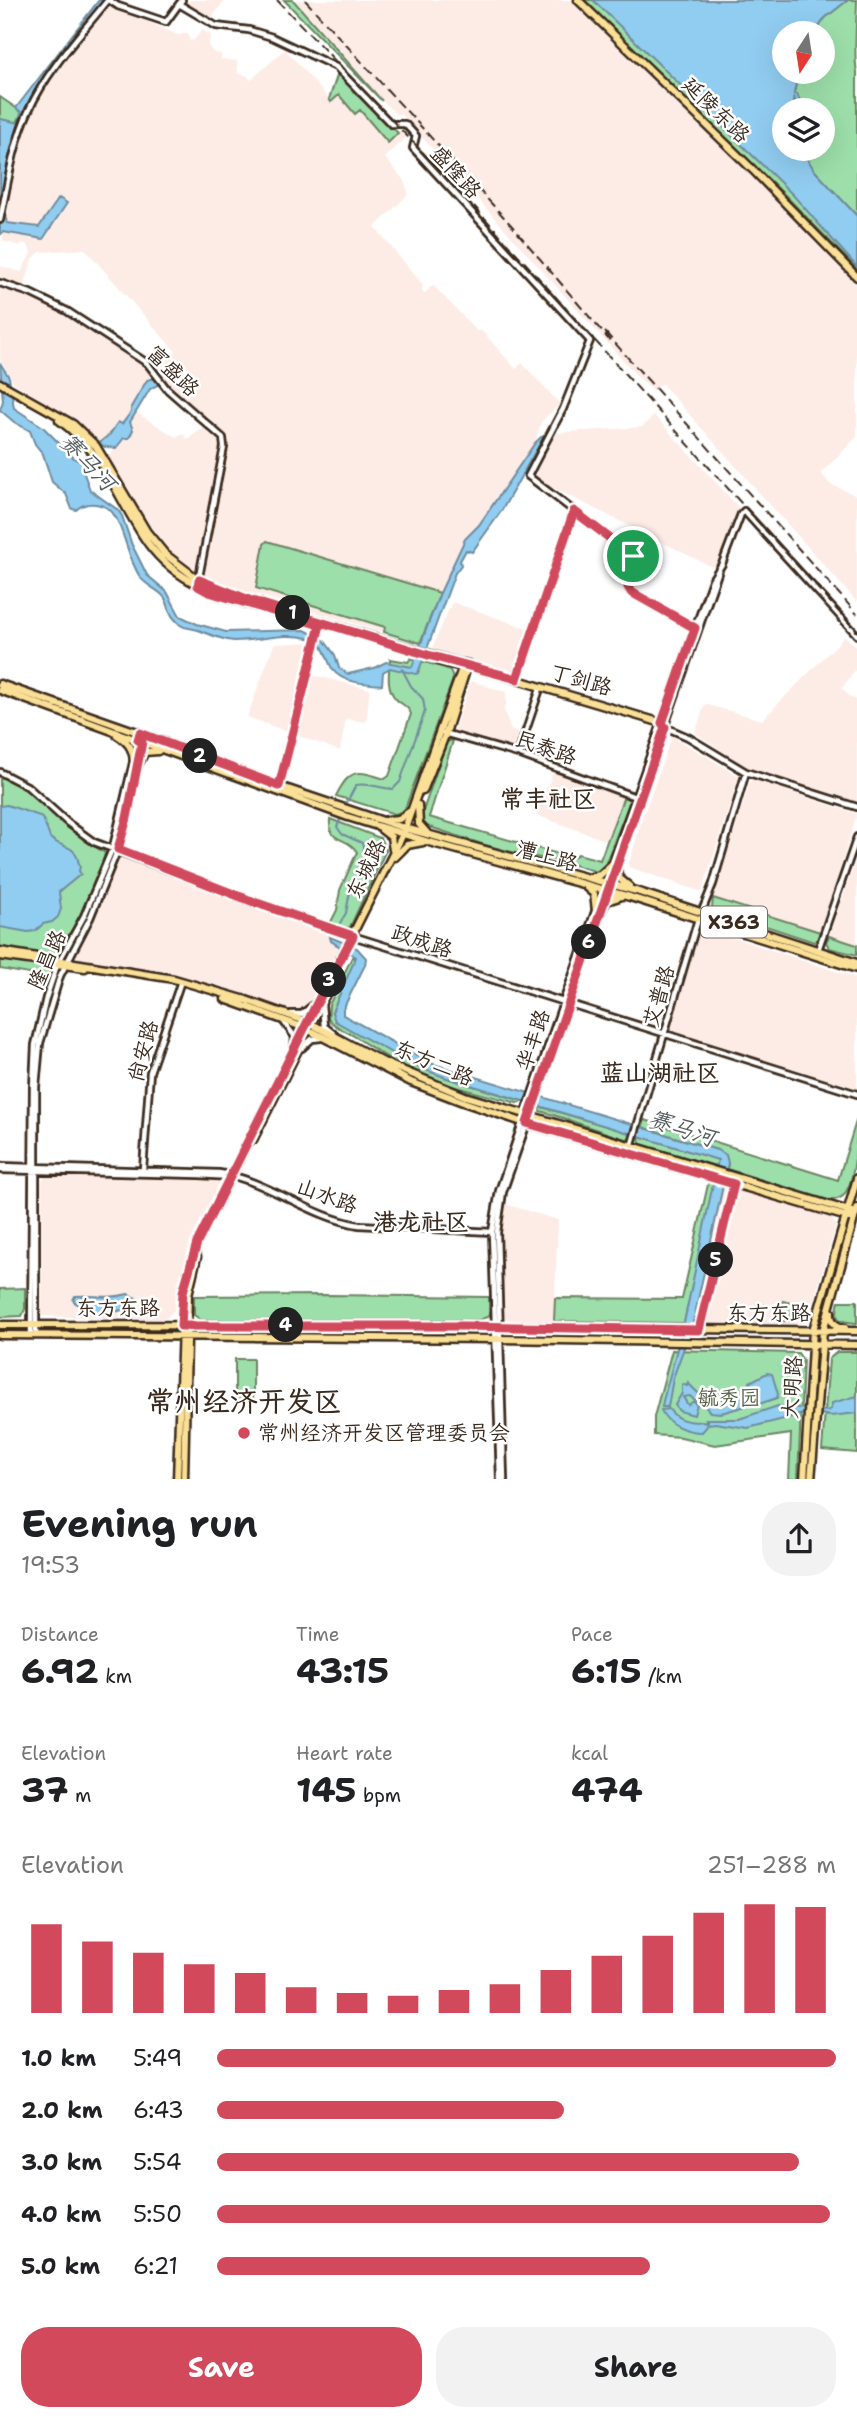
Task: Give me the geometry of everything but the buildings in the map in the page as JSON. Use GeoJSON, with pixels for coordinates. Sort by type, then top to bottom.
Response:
{"type":"FeatureCollection","features":[{"type":"Feature","properties":{"kind":"main road","name":"延陵东路"},"geometry":{"type":"LineString","coordinates":[[581,0],[857,275]]}},
{"type":"Feature","properties":{"kind":"main road","name":"丁剑路"},"geometry":{"type":"LineString","coordinates":[[0,385],[14,391],[77,434],[99,458],[144,537],[163,559],[219,595],[319,626],[517,679],[662,725]]}},
{"type":"Feature","properties":{"kind":"main road","name":"丁剑路"},"geometry":{"type":"LineString","coordinates":[[465,666],[662,725]]}},
{"type":"Feature","properties":{"kind":"main road","name":"东城路"},"geometry":{"type":"LineString","coordinates":[[184,1479],[183,1292],[197,1243],[393,858],[443,733],[465,666]]}},
{"type":"Feature","properties":{"kind":"main road","name":"X363"},"geometry":{"type":"LineString","coordinates":[[0,684],[336,809]]}},
{"type":"Feature","properties":{"kind":"main road","name":"X363"},"geometry":{"type":"LineString","coordinates":[[0,690],[93,724],[141,737],[178,755],[350,814]]}},
{"type":"Feature","properties":{"kind":"main road"},"geometry":{"type":"LineString","coordinates":[[93,724],[129,743],[136,766]]}},
{"type":"Feature","properties":{"kind":"main road"},"geometry":{"type":"LineString","coordinates":[[136,766],[145,752],[153,750],[178,755]]}},
{"type":"Feature","properties":{"kind":"main road"},"geometry":{"type":"LineString","coordinates":[[379,819],[399,820],[416,805]]}},
{"type":"Feature","properties":{"kind":"main road"},"geometry":{"type":"LineString","coordinates":[[416,805],[417,816],[425,831],[442,839]]}},
{"type":"Feature","properties":{"kind":"main road","name":"漕上路"},"geometry":{"type":"LineString","coordinates":[[350,814],[379,819],[429,842],[571,881],[636,891],[857,969]]}},
{"type":"Feature","properties":{"kind":"main road","name":"漕上路"},"geometry":{"type":"LineString","coordinates":[[350,814],[365,822],[586,877],[629,897],[700,915],[857,963]]}},
{"type":"Feature","properties":{"kind":"main road"},"geometry":{"type":"LineString","coordinates":[[365,822],[391,837],[393,858]]}},
{"type":"Feature","properties":{"kind":"main road"},"geometry":{"type":"LineString","coordinates":[[393,858],[407,845],[429,842]]}},
{"type":"Feature","properties":{"kind":"main road"},"geometry":{"type":"LineString","coordinates":[[586,877],[600,875],[614,865],[619,878],[636,891]]}},
{"type":"Feature","properties":{"kind":"main road"},"geometry":{"type":"LineString","coordinates":[[571,881],[590,889],[594,894],[598,912]]}},
{"type":"Feature","properties":{"kind":"main road"},"geometry":{"type":"LineString","coordinates":[[598,912],[612,898],[629,897]]}},
{"type":"Feature","properties":{"kind":"main road","name":"东方二路"},"geometry":{"type":"LineString","coordinates":[[0,953],[180,983],[309,1026],[333,1037],[377,1066],[411,1082],[525,1119],[847,1214],[856,1214]]}},
{"type":"Feature","properties":{"kind":"main road","name":"东方二路"},"geometry":{"type":"LineString","coordinates":[[525,1119],[631,1147],[715,1175]]}},
{"type":"Feature","properties":{"kind":"main road","name":"东方二路"},"geometry":{"type":"LineString","coordinates":[[726,1178],[734,1184],[834,1210]]}},
{"type":"Feature","properties":{"kind":"main road","name":"大明路"},"geometry":{"type":"LineString","coordinates":[[811,1479],[813,1330],[857,1178]]}},
{"type":"Feature","properties":{"kind":"main road"},"geometry":{"type":"LineString","coordinates":[[842,1229],[841,1219],[834,1210],[845,1206],[851,1199]]}},
{"type":"Feature","properties":{"kind":"main road","name":"大明路"},"geometry":{"type":"LineString","coordinates":[[812,1406],[823,1331],[856,1214]]}},
{"type":"Feature","properties":{"kind":"main road"},"geometry":{"type":"LineString","coordinates":[[832,1301],[832,1322],[839,1327],[857,1331]]}},
{"type":"Feature","properties":{"kind":"main road","name":"东方东路"},"geometry":{"type":"LineString","coordinates":[[0,1325],[857,1331]]}},
{"type":"Feature","properties":{"kind":"main road"},"geometry":{"type":"LineString","coordinates":[[204,1325],[204,1338]]}},
{"type":"Feature","properties":{"kind":"main road"},"geometry":{"type":"LineString","coordinates":[[794,1330],[794,1345]]}},
{"type":"Feature","properties":{"kind":"main road"},"geometry":{"type":"LineString","coordinates":[[839,1331],[840,1345]]}},
{"type":"Feature","properties":{"kind":"main road","name":"东方东路"},"geometry":{"type":"LineString","coordinates":[[0,1335],[857,1345]]}},
{"type":"Feature","properties":{"kind":"main road","name":"东城路"},"geometry":{"type":"LineString","coordinates":[[177,1479],[183,1338]]}},
{"type":"Feature","properties":{"kind":"main road","name":"大明路"},"geometry":{"type":"LineString","coordinates":[[804,1479],[812,1419]]}},
{"type":"Feature","properties":{"kind":"street"},"geometry":{"type":"LineString","coordinates":[[0,220],[11,168],[30,107],[56,67],[108,0],[166,22],[181,2]]}},
{"type":"Feature","properties":{"kind":"street","name":"盛隆路"},"geometry":{"type":"LineString","coordinates":[[181,2],[216,26],[249,30],[272,37],[336,67],[391,124],[405,124],[416,136],[413,148],[590,341],[562,409],[528,472],[530,479],[574,511]]}},
{"type":"Feature","properties":{"kind":"street","name":"富盛路"},"geometry":{"type":"LineString","coordinates":[[0,283],[30,293],[67,311],[147,363],[166,389],[223,438],[224,447],[198,583]]}},
{"type":"Feature","properties":{"kind":"street"},"geometry":{"type":"LineString","coordinates":[[517,679],[574,511],[633,556],[637,562],[628,587],[631,592],[696,629]]}},
{"type":"Feature","properties":{"kind":"street","name":"华丰路"},"geometry":{"type":"LineString","coordinates":[[502,1479],[495,1232],[499,1191],[712,580],[741,513],[744,511],[857,635]]}},
{"type":"Feature","properties":{"kind":"street"},"geometry":{"type":"LineString","coordinates":[[279,786],[319,626]]}},
{"type":"Feature","properties":{"kind":"street"},"geometry":{"type":"LineString","coordinates":[[518,754],[540,689]]}},
{"type":"Feature","properties":{"kind":"street","name":"丁剑路"},"geometry":{"type":"LineString","coordinates":[[662,725],[688,737],[746,772],[857,807]]}},
{"type":"Feature","properties":{"kind":"street","name":"民泰路"},"geometry":{"type":"LineString","coordinates":[[443,733],[518,754],[637,797]]}},
{"type":"Feature","properties":{"kind":"street","name":"隆昌路"},"geometry":{"type":"LineString","coordinates":[[33,1335],[36,1045],[46,998],[90,918],[115,848],[141,737]]}},
{"type":"Feature","properties":{"kind":"street","name":"政成路"},"geometry":{"type":"LineString","coordinates":[[0,772],[27,786],[94,842],[353,940],[857,1094]]}},
{"type":"Feature","properties":{"kind":"street","name":"艾普路"},"geometry":{"type":"LineString","coordinates":[[631,1147],[746,772]]}},
{"type":"Feature","properties":{"kind":"street"},"geometry":{"type":"LineString","coordinates":[[818,950],[857,836]]}},
{"type":"Feature","properties":{"kind":"street","name":"尚安路"},"geometry":{"type":"LineString","coordinates":[[142,1171],[150,1072],[180,983]]}},
{"type":"Feature","properties":{"kind":"street"},"geometry":{"type":"LineString","coordinates":[[279,1015],[302,1014],[320,1002],[324,1026],[333,1037]]}},
{"type":"Feature","properties":{"kind":"street"},"geometry":{"type":"LineString","coordinates":[[279,1015],[292,1029],[296,1051]]}},
{"type":"Feature","properties":{"kind":"street"},"geometry":{"type":"LineString","coordinates":[[296,1051],[312,1039],[333,1037]]}},
{"type":"Feature","properties":{"kind":"street","name":"山水路"},"geometry":{"type":"LineString","coordinates":[[0,1168],[197,1171],[232,1176],[340,1222],[495,1232]]}},
{"type":"Feature","properties":{"kind":"street"},"geometry":{"type":"LineString","coordinates":[[696,1330],[734,1184]]}},
{"type":"Feature","properties":{"kind":"shaded area"},"geometry":{"type":"Polygon","coordinates":[[[189,0],[225,0],[210,20],[188,7],[189,0]]]}},
{"type":"Feature","properties":{"kind":"shaded area"},"geometry":{"type":"Polygon","coordinates":[[[293,0],[573,0],[680,103],[857,285],[857,437],[821,473],[830,484],[857,494],[857,602],[662,384],[653,391],[635,374],[400,113],[397,115],[382,101],[293,0]]]}},
{"type":"Feature","properties":{"kind":"shaded area"},"geometry":{"type":"Polygon","coordinates":[[[111,6],[178,35],[188,33],[190,41],[202,30],[211,35],[208,46],[214,53],[221,54],[221,59],[237,61],[238,74],[246,75],[251,80],[285,49],[331,101],[339,95],[355,114],[360,110],[387,143],[405,125],[412,132],[385,158],[403,179],[409,194],[375,227],[423,285],[422,292],[425,293],[433,285],[478,332],[481,330],[516,369],[522,363],[560,404],[541,422],[535,443],[479,525],[465,539],[420,643],[203,577],[229,438],[207,416],[203,418],[167,389],[166,380],[156,370],[176,352],[85,249],[40,252],[32,260],[24,288],[0,281],[0,266],[21,272],[31,253],[28,245],[2,241],[15,169],[31,111],[81,38],[107,7],[111,6]]]}},
{"type":"Feature","properties":{"kind":"shaded area"},"geometry":{"type":"Polygon","coordinates":[[[0,287],[30,295],[29,297],[40,304],[44,302],[74,318],[145,364],[153,373],[131,406],[131,412],[125,422],[118,422],[110,434],[99,443],[69,417],[14,383],[0,359],[0,287]]]}},
{"type":"Feature","properties":{"kind":"shaded area"},"geometry":{"type":"Polygon","coordinates":[[[135,412],[176,437],[182,433],[187,439],[205,427],[220,443],[196,574],[161,546],[108,456],[131,429],[130,422],[135,412]]]}},
{"type":"Feature","properties":{"kind":"shaded area"},"geometry":{"type":"Polygon","coordinates":[[[654,415],[739,508],[719,561],[712,567],[531,477],[553,433],[642,427],[654,415]]]}},
{"type":"Feature","properties":{"kind":"shaded area"},"geometry":{"type":"Polygon","coordinates":[[[452,602],[529,629],[514,675],[432,648],[452,602]]]}},
{"type":"Feature","properties":{"kind":"shaded area"},"geometry":{"type":"Polygon","coordinates":[[[845,636],[857,648],[857,668],[842,688],[857,700],[857,802],[746,767],[695,733],[705,704],[762,720],[845,636]]]}},
{"type":"Feature","properties":{"kind":"shaded area"},"geometry":{"type":"Polygon","coordinates":[[[311,642],[304,673],[370,689],[366,722],[346,719],[340,751],[247,717],[274,644],[311,642]]]}},
{"type":"Feature","properties":{"kind":"shaded area"},"geometry":{"type":"Polygon","coordinates":[[[471,681],[506,692],[506,707],[503,707],[511,730],[519,733],[514,749],[454,730],[471,681]]]}},
{"type":"Feature","properties":{"kind":"shaded area"},"geometry":{"type":"Polygon","coordinates":[[[672,736],[739,776],[702,892],[628,867],[672,736]]]}},
{"type":"Feature","properties":{"kind":"shaded area"},"geometry":{"type":"Polygon","coordinates":[[[553,772],[623,798],[607,841],[536,815],[553,772]]]}},
{"type":"Feature","properties":{"kind":"shaded area"},"geometry":{"type":"Polygon","coordinates":[[[751,779],[857,814],[820,932],[713,898],[751,779]]]}},
{"type":"Feature","properties":{"kind":"shaded area"},"geometry":{"type":"Polygon","coordinates":[[[857,857],[857,945],[829,936],[857,857]]]}},
{"type":"Feature","properties":{"kind":"shaded area"},"geometry":{"type":"Polygon","coordinates":[[[124,858],[339,939],[339,948],[312,1001],[298,1010],[290,1010],[182,977],[77,958],[76,953],[119,859],[124,858]]]}},
{"type":"Feature","properties":{"kind":"shaded area"},"geometry":{"type":"Polygon","coordinates":[[[701,927],[857,978],[857,1088],[669,1030],[701,927]]]}},
{"type":"Feature","properties":{"kind":"shaded area"},"geometry":{"type":"Polygon","coordinates":[[[46,1175],[211,1178],[220,1181],[178,1282],[174,1310],[168,1317],[160,1320],[42,1316],[42,1180],[46,1175]]]}},
{"type":"Feature","properties":{"kind":"shaded area"},"geometry":{"type":"Polygon","coordinates":[[[723,1186],[832,1218],[836,1225],[808,1321],[794,1325],[693,1323],[723,1186]]]}},
{"type":"Feature","properties":{"kind":"shaded area"},"geometry":{"type":"Polygon","coordinates":[[[502,1203],[558,1220],[554,1321],[505,1319],[502,1309],[502,1203]]]}},
{"type":"Feature","properties":{"kind":"green space"},"geometry":{"type":"Polygon","coordinates":[[[284,0],[293,0],[382,101],[284,0]]]}},
{"type":"Feature","properties":{"kind":"green space"},"geometry":{"type":"Polygon","coordinates":[[[584,0],[597,0],[790,191],[857,262],[857,269],[786,196],[584,0]]]}},
{"type":"Feature","properties":{"kind":"green space"},"geometry":{"type":"Polygon","coordinates":[[[848,0],[857,0],[857,216],[808,161],[835,161],[835,98],[798,98],[794,94],[796,84],[835,84],[835,21],[823,21],[848,0]]]}},
{"type":"Feature","properties":{"kind":"green space"},"geometry":{"type":"Polygon","coordinates":[[[338,73],[398,133],[388,143],[360,110],[355,114],[339,95],[331,102],[329,99],[338,73]]]}},
{"type":"Feature","properties":{"kind":"green space"},"geometry":{"type":"Polygon","coordinates":[[[0,97],[22,112],[17,123],[0,119],[0,97]]]}},
{"type":"Feature","properties":{"kind":"green space"},"geometry":{"type":"Polygon","coordinates":[[[267,541],[440,593],[420,643],[384,632],[385,627],[256,588],[264,544],[267,541]]]}},
{"type":"Feature","properties":{"kind":"green space"},"geometry":{"type":"Polygon","coordinates":[[[411,658],[450,670],[453,679],[404,811],[395,814],[336,796],[346,780],[355,774],[368,774],[385,779],[389,776],[411,714],[390,689],[390,659],[408,662],[411,658]]]}},
{"type":"Feature","properties":{"kind":"green space"},"geometry":{"type":"Polygon","coordinates":[[[453,741],[429,817],[572,858],[578,854],[600,860],[624,796],[630,801],[604,867],[598,872],[557,860],[526,856],[482,844],[422,822],[421,817],[446,743],[453,741]]]}},
{"type":"Feature","properties":{"kind":"green space"},"geometry":{"type":"Polygon","coordinates":[[[0,775],[37,797],[84,840],[105,853],[77,923],[55,955],[0,948],[0,775]]]}},
{"type":"Feature","properties":{"kind":"green space"},"geometry":{"type":"Polygon","coordinates":[[[330,819],[380,838],[386,850],[350,927],[344,929],[330,924],[337,910],[340,890],[357,852],[332,833],[330,819]]]}},
{"type":"Feature","properties":{"kind":"green space"},"geometry":{"type":"Polygon","coordinates":[[[713,898],[820,932],[814,942],[712,908],[713,898]]]}},
{"type":"Feature","properties":{"kind":"green space"},"geometry":{"type":"Polygon","coordinates":[[[829,936],[857,945],[857,955],[829,948],[826,942],[829,936]]]}},
{"type":"Feature","properties":{"kind":"green space"},"geometry":{"type":"Polygon","coordinates":[[[353,955],[356,961],[332,1012],[444,1077],[522,1101],[517,1103],[422,1076],[328,1019],[329,1005],[353,955]]]}},
{"type":"Feature","properties":{"kind":"green space"},"geometry":{"type":"Polygon","coordinates":[[[0,959],[45,966],[49,974],[46,977],[0,969],[0,959]]]}},
{"type":"Feature","properties":{"kind":"green space"},"geometry":{"type":"Polygon","coordinates":[[[538,1106],[630,1133],[629,1138],[615,1136],[540,1111],[538,1106]]]}},
{"type":"Feature","properties":{"kind":"green space"},"geometry":{"type":"Polygon","coordinates":[[[857,1118],[851,1181],[843,1196],[831,1200],[727,1169],[728,1163],[717,1150],[642,1127],[645,1120],[838,1180],[857,1118]]]}},
{"type":"Feature","properties":{"kind":"green space"},"geometry":{"type":"Polygon","coordinates":[[[639,1136],[716,1159],[719,1162],[718,1167],[640,1144],[639,1136]]]}},
{"type":"Feature","properties":{"kind":"green space"},"geometry":{"type":"Polygon","coordinates":[[[709,1180],[715,1182],[684,1323],[554,1321],[555,1298],[682,1299],[709,1180]]]}},
{"type":"Feature","properties":{"kind":"green space"},"geometry":{"type":"Polygon","coordinates":[[[25,1288],[25,1309],[22,1316],[0,1317],[0,1289],[25,1288]]]}},
{"type":"Feature","properties":{"kind":"green space"},"geometry":{"type":"Polygon","coordinates":[[[194,1296],[489,1297],[489,1316],[480,1320],[201,1320],[194,1315],[194,1296]]]}},
{"type":"Feature","properties":{"kind":"green space"},"geometry":{"type":"Polygon","coordinates":[[[783,1301],[805,1307],[805,1310],[798,1313],[792,1321],[781,1321],[778,1312],[783,1301]]]}},
{"type":"Feature","properties":{"kind":"green space"},"geometry":{"type":"Polygon","coordinates":[[[839,1301],[857,1301],[857,1323],[839,1319],[839,1301]]]}},
{"type":"Feature","properties":{"kind":"green space","name":"毓秀园"},"geometry":{"type":"Polygon","coordinates":[[[672,1350],[798,1353],[803,1360],[798,1479],[789,1479],[791,1434],[715,1445],[681,1437],[654,1435],[654,1417],[672,1350]]]}},
{"type":"Feature","properties":{"kind":"green space"},"geometry":{"type":"Polygon","coordinates":[[[837,1352],[857,1352],[857,1453],[822,1450],[829,1359],[837,1352]]]}},
{"type":"Feature","properties":{"kind":"green space"},"geometry":{"type":"Polygon","coordinates":[[[235,1359],[253,1359],[253,1401],[235,1401],[235,1359]]]}},
{"type":"Feature","properties":{"kind":"water"},"geometry":{"type":"Polygon","coordinates":[[[99,0],[103,0],[44,76],[22,120],[20,119],[21,112],[16,108],[99,0]]]}},
{"type":"Feature","properties":{"kind":"water"},"geometry":{"type":"Polygon","coordinates":[[[593,0],[848,0],[823,21],[772,21],[772,84],[796,84],[794,94],[798,98],[772,98],[772,161],[809,161],[857,216],[857,267],[792,194],[593,0]]]}},
{"type":"Feature","properties":{"kind":"water"},"geometry":{"type":"Polygon","coordinates":[[[0,119],[20,123],[0,206],[0,119]]]}},
{"type":"Feature","properties":{"kind":"water"},"geometry":{"type":"Polygon","coordinates":[[[59,198],[67,203],[43,239],[3,232],[0,235],[0,213],[6,217],[7,223],[39,227],[59,198]]]}},
{"type":"Feature","properties":{"kind":"water"},"geometry":{"type":"Polygon","coordinates":[[[0,363],[9,377],[14,408],[43,427],[75,459],[82,461],[87,457],[89,460],[82,468],[90,490],[118,510],[147,575],[167,592],[180,616],[226,632],[305,630],[324,640],[335,655],[339,668],[348,674],[374,668],[386,662],[412,667],[440,593],[465,539],[479,525],[535,443],[544,436],[502,510],[472,552],[466,550],[460,561],[461,565],[455,573],[418,673],[390,668],[383,672],[382,685],[363,683],[342,678],[337,674],[322,646],[314,640],[290,636],[234,641],[179,624],[171,615],[164,597],[140,577],[112,513],[97,504],[72,509],[66,494],[52,482],[43,454],[30,431],[0,410],[3,401],[0,363]]]}},
{"type":"Feature","properties":{"kind":"water"},"geometry":{"type":"Polygon","coordinates":[[[157,377],[161,383],[150,389],[130,422],[133,430],[129,438],[124,438],[116,448],[105,447],[99,443],[110,434],[118,422],[122,424],[147,380],[157,377]]]}},
{"type":"Feature","properties":{"kind":"water"},"geometry":{"type":"Polygon","coordinates":[[[7,805],[40,816],[50,838],[70,848],[80,866],[81,874],[59,892],[61,909],[58,917],[35,931],[0,927],[0,806],[7,805]]]}},
{"type":"Feature","properties":{"kind":"water"},"geometry":{"type":"Polygon","coordinates":[[[330,937],[357,948],[366,958],[343,1009],[343,1015],[430,1063],[717,1150],[726,1155],[728,1163],[693,1323],[673,1378],[668,1407],[662,1407],[663,1401],[684,1323],[718,1160],[444,1077],[415,1066],[335,1021],[332,1012],[356,957],[331,941],[330,937]]]}},
{"type":"Feature","properties":{"kind":"water"},"geometry":{"type":"Polygon","coordinates":[[[128,1294],[136,1298],[135,1304],[111,1313],[94,1313],[73,1300],[75,1296],[113,1297],[128,1294]]]}},
{"type":"Feature","properties":{"kind":"water"},"geometry":{"type":"Polygon","coordinates":[[[767,1373],[772,1374],[777,1398],[753,1406],[748,1401],[750,1382],[767,1373]]]}},
{"type":"Feature","properties":{"kind":"water"},"geometry":{"type":"Polygon","coordinates":[[[688,1383],[699,1394],[699,1399],[694,1400],[690,1396],[683,1397],[688,1405],[694,1401],[697,1404],[694,1415],[679,1411],[675,1405],[682,1393],[682,1384],[687,1386],[688,1383]]]}},
{"type":"Feature","properties":{"kind":"water"},"geometry":{"type":"Polygon","coordinates":[[[744,1394],[746,1406],[721,1413],[710,1412],[703,1404],[709,1397],[721,1399],[744,1394]]]}},
{"type":"Feature","properties":{"kind":"water"},"geometry":{"type":"Polygon","coordinates":[[[857,1396],[857,1413],[830,1416],[811,1412],[748,1428],[709,1424],[706,1419],[739,1419],[778,1406],[827,1411],[831,1409],[832,1403],[857,1396]]]}},
{"type":"Feature","properties":{"kind":"water"},"geometry":{"type":"Polygon","coordinates":[[[669,1409],[680,1419],[705,1421],[707,1426],[702,1432],[678,1427],[668,1420],[661,1410],[669,1409]]]}},
{"type":"Feature","properties":{"kind":"waterway","name":"赛马河"},"geometry":{"type":"LineString","coordinates":[[346,804],[356,785],[393,789],[400,782],[425,711],[423,699],[411,686],[402,669]]}},
{"type":"Feature","properties":{"kind":"waterway","name":"赛马河"},"geometry":{"type":"LineString","coordinates":[[340,923],[365,857],[362,843],[342,834],[337,827],[344,810]]}},
{"type":"Feature","properties":{"kind":"railway"},"geometry":{"type":"LineString","coordinates":[[277,0],[474,206],[857,632]]}},
{"type":"Feature","properties":{"kind":"railway"},"geometry":{"type":"LineString","coordinates":[[305,0],[512,226],[610,341]]}},
{"type":"Feature","properties":{"kind":"railway"},"geometry":{"type":"LineString","coordinates":[[605,332],[857,614]]}},
{"type":"Feature","properties":{"kind":"place","name":"常州经济开发区管理委员会"},"geometry":{"type":"Point","coordinates":[244,1433]}},
{"type":"Feature","properties":{"kind":"district","name":"常丰社区"},"geometry":{"type":"Point","coordinates":[548,799]}},
{"type":"Feature","properties":{"kind":"district","name":"蓝山湖社区"},"geometry":{"type":"Point","coordinates":[660,1073]}},
{"type":"Feature","properties":{"kind":"district","name":"港龙社区"},"geometry":{"type":"Point","coordinates":[421,1222]}},
{"type":"Feature","properties":{"kind":"district","name":"常州经济开发区"},"geometry":{"type":"Point","coordinates":[244,1401]}},
{"type":"Feature","properties":{"kind":"route"},"geometry":{"type":"LineString","coordinates":[[574,511],[633,556],[637,562],[628,587],[631,592],[695,628],[662,723],[665,727],[662,736],[527,1123],[734,1184],[699,1330],[463,1326],[181,1326],[183,1292],[197,1243],[353,936],[254,902],[118,849],[134,789],[142,742],[138,740],[140,733],[279,786],[320,625],[209,592],[198,586],[199,580],[249,600],[428,655],[517,679],[574,511]]}}]}
